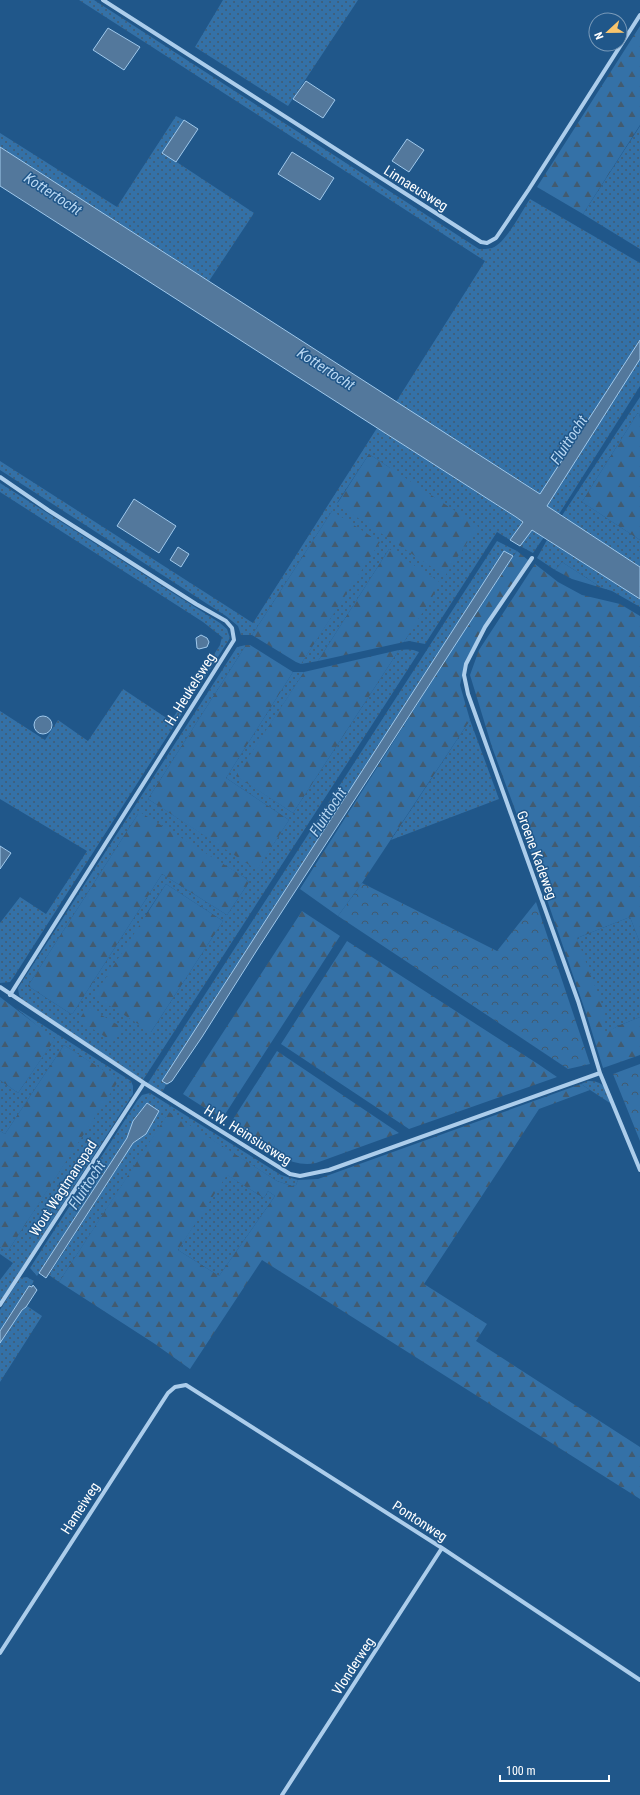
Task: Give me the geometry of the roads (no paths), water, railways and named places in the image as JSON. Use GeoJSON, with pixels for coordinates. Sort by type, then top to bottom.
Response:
{"type":"FeatureCollection","features":[{"type":"Feature","properties":{"kind":"street","name":"Linnaeusweg"},"geometry":{"type":"LineString","coordinates":[[103,0],[481,242],[487,243],[496,238],[525,195],[640,15]]}},
{"type":"Feature","properties":{"kind":"street","name":"H. Heukelsweg"},"geometry":{"type":"LineString","coordinates":[[0,477],[48,510],[226,621],[232,628],[234,640],[10,995]]}},
{"type":"Feature","properties":{"kind":"street","name":"Groene Kadeweg"},"geometry":{"type":"LineString","coordinates":[[532,558],[485,627],[466,664],[464,675],[468,694],[575,994],[600,1073],[640,1170]]}},
{"type":"Feature","properties":{"kind":"street","name":"H.W. Heinsiusweg"},"geometry":{"type":"LineString","coordinates":[[0,988],[144,1083],[290,1174],[300,1176],[329,1170],[600,1073]]}},
{"type":"Feature","properties":{"kind":"street","name":"Wout Wagtmanspad"},"geometry":{"type":"LineString","coordinates":[[0,1305],[144,1083]]}},
{"type":"Feature","properties":{"kind":"street","name":"Pontonweg"},"geometry":{"type":"LineString","coordinates":[[186,1385],[442,1548],[640,1680]]}},
{"type":"Feature","properties":{"kind":"street","name":"Hameiweg"},"geometry":{"type":"LineString","coordinates":[[0,1653],[168,1392],[175,1387],[186,1385]]}},
{"type":"Feature","properties":{"kind":"street","name":"Vlonderweg"},"geometry":{"type":"LineString","coordinates":[[282,1795],[442,1548]]}},
{"type":"Feature","properties":{"kind":"water"},"geometry":{"type":"Polygon","coordinates":[[[108,28],[140,47],[124,70],[93,50],[108,28]]]}},
{"type":"Feature","properties":{"kind":"water"},"geometry":{"type":"Polygon","coordinates":[[[306,81],[335,100],[323,118],[293,99],[306,81]]]}},
{"type":"Feature","properties":{"kind":"water"},"geometry":{"type":"Polygon","coordinates":[[[184,120],[198,129],[176,162],[162,153],[184,120]]]}},
{"type":"Feature","properties":{"kind":"water"},"geometry":{"type":"Polygon","coordinates":[[[407,139],[424,150],[409,172],[392,161],[407,139]]]}},
{"type":"Feature","properties":{"kind":"water","name":"Kottertocht"},"geometry":{"type":"Polygon","coordinates":[[[0,147],[540,494],[640,340],[640,359],[547,506],[640,567],[640,599],[532,530],[520,546],[510,540],[523,522],[516,517],[0,186],[0,147]]]}},
{"type":"Feature","properties":{"kind":"water"},"geometry":{"type":"Polygon","coordinates":[[[292,152],[334,178],[320,200],[278,174],[292,152]]]}},
{"type":"Feature","properties":{"kind":"water"},"geometry":{"type":"Polygon","coordinates":[[[134,499],[176,526],[159,553],[117,526],[134,499]]]}},
{"type":"Feature","properties":{"kind":"water"},"geometry":{"type":"Polygon","coordinates":[[[178,547],[189,554],[181,567],[170,560],[178,547]]]}},
{"type":"Feature","properties":{"kind":"water"},"geometry":{"type":"Polygon","coordinates":[[[504,551],[513,556],[202,1037],[172,1081],[167,1084],[162,1081],[504,551]]]}},
{"type":"Feature","properties":{"kind":"water"},"geometry":{"type":"Polygon","coordinates":[[[201,635],[207,638],[209,642],[207,647],[199,649],[197,648],[196,638],[201,635]]]}},
{"type":"Feature","properties":{"kind":"water"},"geometry":{"type":"Polygon","coordinates":[[[43,716],[49,719],[52,725],[49,731],[43,734],[37,731],[34,725],[37,719],[43,716]]]}},
{"type":"Feature","properties":{"kind":"water"},"geometry":{"type":"Polygon","coordinates":[[[0,846],[11,853],[0,869],[0,846]]]}},
{"type":"Feature","properties":{"kind":"water"},"geometry":{"type":"Polygon","coordinates":[[[147,1103],[159,1111],[146,1134],[133,1143],[46,1278],[39,1273],[127,1138],[133,1121],[147,1103]]]}},
{"type":"Feature","properties":{"kind":"water"},"geometry":{"type":"Polygon","coordinates":[[[33,1285],[37,1290],[0,1343],[0,1331],[29,1286],[32,1287],[33,1285]]]}},
{"type":"Feature","properties":{"kind":"water label","name":"Fluittocht"},"geometry":{"type":"Point","coordinates":[569,440]}},
{"type":"Feature","properties":{"kind":"water label","name":"Fluittocht"},"geometry":{"type":"Point","coordinates":[328,812]}},
{"type":"Feature","properties":{"kind":"water label","name":"Fluittocht"},"geometry":{"type":"Point","coordinates":[87,1185]}}]}
